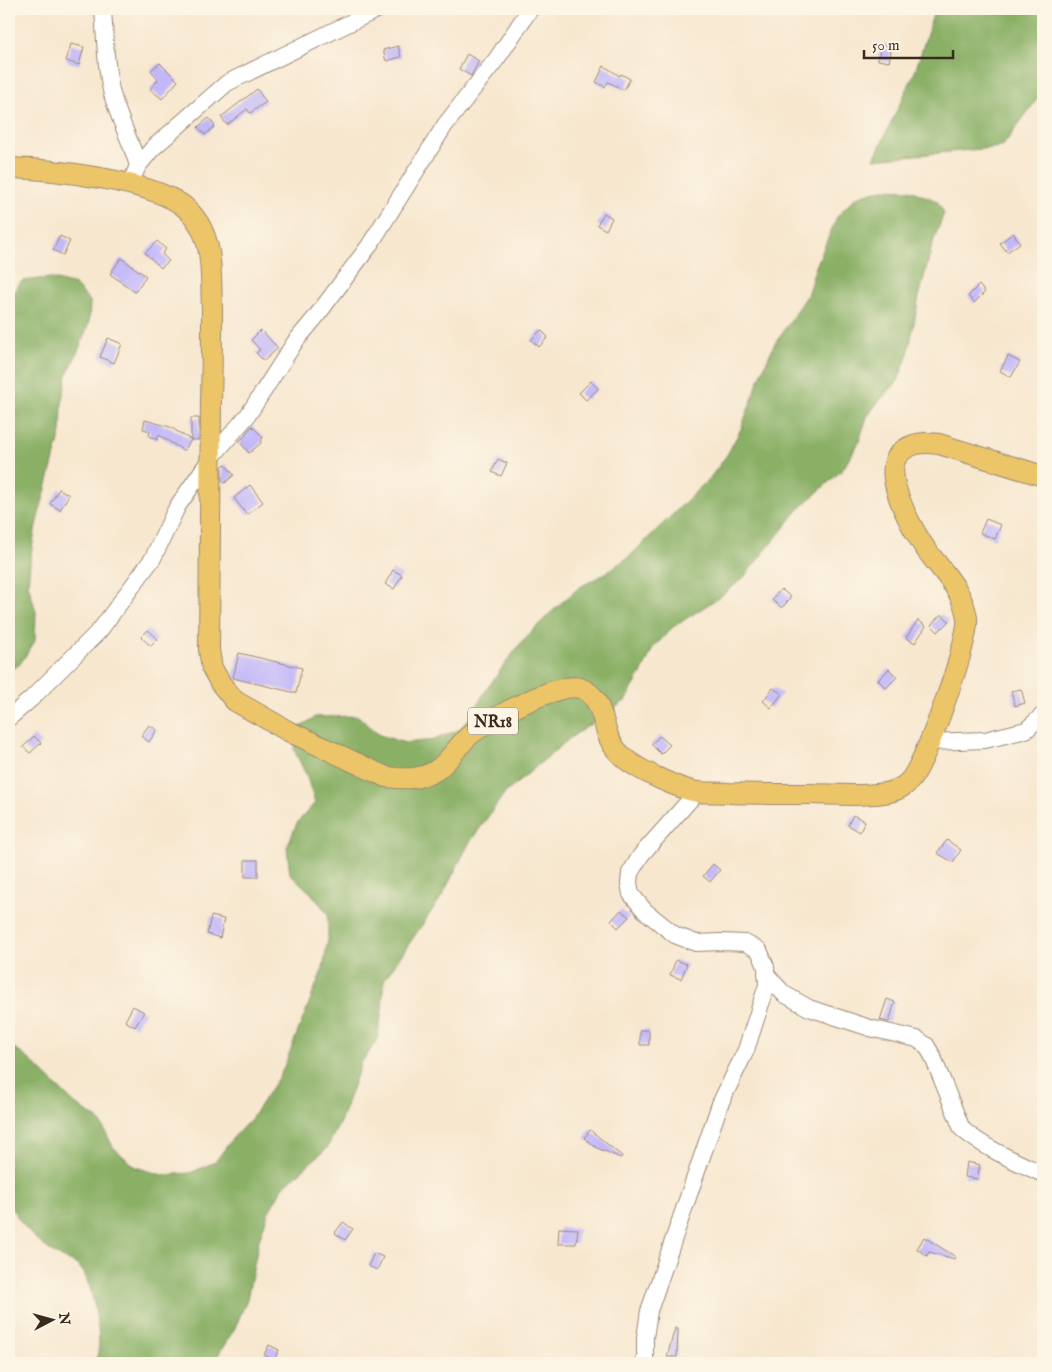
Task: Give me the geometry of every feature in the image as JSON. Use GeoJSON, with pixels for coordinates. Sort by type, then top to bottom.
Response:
{"type":"FeatureCollection","features":[{"type":"Feature","properties":{"kind":"main road","name":"NR18"},"geometry":{"type":"LineString","coordinates":[[9,168],[86,176],[130,184],[174,199],[197,220],[204,233],[211,273],[209,650],[212,668],[221,684],[235,701],[288,731],[386,777],[401,779],[422,777],[437,770],[469,735],[536,698],[561,688],[583,689],[593,696],[600,708],[610,739],[617,752],[649,773],[682,788],[697,792],[761,794],[885,793],[900,788],[911,779],[930,742],[964,645],[967,618],[952,582],[924,546],[904,511],[895,481],[894,466],[898,456],[914,444],[925,442],[939,444],[1043,476]]}},
{"type":"Feature","properties":{"kind":"street"},"geometry":{"type":"LineString","coordinates":[[103,9],[111,90],[138,166]]}},
{"type":"Feature","properties":{"kind":"street"},"geometry":{"type":"LineString","coordinates":[[130,184],[138,166],[153,148],[227,83],[378,9]]}},
{"type":"Feature","properties":{"kind":"street"},"geometry":{"type":"LineString","coordinates":[[9,718],[32,698],[100,630],[153,558],[177,507],[211,458],[248,415],[295,342],[369,246],[445,125],[498,57],[530,9]]}},
{"type":"Feature","properties":{"kind":"street"},"geometry":{"type":"LineString","coordinates":[[930,742],[984,740],[1026,730],[1043,715]]}},
{"type":"Feature","properties":{"kind":"street"},"geometry":{"type":"LineString","coordinates":[[645,1363],[648,1311],[720,1104],[746,1050],[767,985],[766,967],[759,950],[745,943],[696,943],[675,936],[645,911],[631,894],[630,874],[641,855],[697,792]]}},
{"type":"Feature","properties":{"kind":"street"},"geometry":{"type":"LineString","coordinates":[[766,974],[784,994],[809,1008],[870,1028],[917,1039],[926,1045],[932,1055],[962,1129],[970,1136],[1043,1174]]}},
{"type":"Feature","properties":{"kind":"green space"},"geometry":{"type":"Polygon","coordinates":[[[935,9],[1043,9],[1043,91],[1002,147],[874,159],[915,72],[935,9]]]}},
{"type":"Feature","properties":{"kind":"green space"},"geometry":{"type":"Polygon","coordinates":[[[883,189],[910,190],[937,201],[944,213],[933,242],[919,297],[908,354],[898,381],[867,417],[858,444],[843,469],[798,510],[744,577],[721,596],[673,627],[653,648],[641,674],[625,701],[570,738],[504,794],[468,845],[442,896],[384,980],[377,1040],[361,1063],[341,1120],[327,1148],[283,1187],[268,1213],[259,1240],[247,1299],[235,1328],[213,1363],[94,1363],[98,1353],[99,1334],[93,1297],[86,1277],[77,1265],[55,1254],[41,1244],[23,1225],[9,1203],[9,1044],[31,1061],[75,1104],[100,1121],[113,1147],[135,1167],[162,1175],[190,1173],[215,1162],[233,1138],[251,1119],[282,1072],[323,968],[328,940],[328,914],[311,893],[290,874],[287,847],[297,823],[315,803],[307,777],[294,749],[299,728],[315,717],[358,716],[379,735],[405,743],[434,740],[460,729],[520,644],[540,623],[580,587],[604,574],[630,556],[710,478],[727,455],[741,429],[774,345],[807,296],[815,269],[837,217],[856,197],[883,189]]]}},
{"type":"Feature","properties":{"kind":"green space"},"geometry":{"type":"Polygon","coordinates":[[[49,278],[75,285],[90,301],[89,323],[67,375],[62,404],[61,433],[36,525],[31,554],[28,584],[36,612],[35,641],[20,664],[9,671],[9,297],[22,281],[49,278]]]}},
{"type":"Feature","properties":{"kind":"building"},"geometry":{"type":"Polygon","coordinates":[[[71,44],[84,47],[79,65],[66,61],[71,44]]]}},
{"type":"Feature","properties":{"kind":"building"},"geometry":{"type":"Polygon","coordinates":[[[881,44],[892,46],[889,62],[878,60],[881,44]]]}},
{"type":"Feature","properties":{"kind":"building"},"geometry":{"type":"Polygon","coordinates":[[[398,46],[401,57],[386,61],[383,50],[398,46]]]}},
{"type":"Feature","properties":{"kind":"building"},"geometry":{"type":"Polygon","coordinates":[[[467,54],[479,61],[471,76],[459,69],[467,54]]]}},
{"type":"Feature","properties":{"kind":"building"},"geometry":{"type":"Polygon","coordinates":[[[160,63],[178,81],[162,99],[150,89],[158,80],[151,70],[160,63]]]}},
{"type":"Feature","properties":{"kind":"building"},"geometry":{"type":"Polygon","coordinates":[[[604,66],[620,76],[621,74],[630,79],[624,90],[608,82],[605,87],[596,82],[604,66]]]}},
{"type":"Feature","properties":{"kind":"building"},"geometry":{"type":"Polygon","coordinates":[[[257,89],[266,102],[250,113],[247,109],[227,125],[221,117],[257,89]]]}},
{"type":"Feature","properties":{"kind":"building"},"geometry":{"type":"Polygon","coordinates":[[[209,118],[215,126],[205,135],[198,127],[209,118]]]}},
{"type":"Feature","properties":{"kind":"building"},"geometry":{"type":"Polygon","coordinates":[[[604,213],[612,218],[606,230],[597,225],[604,213]]]}},
{"type":"Feature","properties":{"kind":"building"},"geometry":{"type":"Polygon","coordinates":[[[1013,233],[1020,243],[1007,252],[1000,243],[1013,233]]]}},
{"type":"Feature","properties":{"kind":"building"},"geometry":{"type":"Polygon","coordinates":[[[60,236],[70,241],[63,255],[53,250],[60,236]]]}},
{"type":"Feature","properties":{"kind":"building"},"geometry":{"type":"Polygon","coordinates":[[[157,241],[166,249],[162,254],[169,261],[161,268],[145,253],[157,241]]]}},
{"type":"Feature","properties":{"kind":"building"},"geometry":{"type":"Polygon","coordinates":[[[121,258],[146,276],[135,292],[110,274],[121,258]]]}},
{"type":"Feature","properties":{"kind":"building"},"geometry":{"type":"Polygon","coordinates":[[[979,285],[985,292],[974,303],[968,296],[979,285]]]}},
{"type":"Feature","properties":{"kind":"building"},"geometry":{"type":"Polygon","coordinates":[[[261,330],[278,348],[264,361],[256,353],[260,350],[251,340],[261,330]]]}},
{"type":"Feature","properties":{"kind":"building"},"geometry":{"type":"Polygon","coordinates":[[[541,330],[548,337],[539,347],[531,340],[541,330]]]}},
{"type":"Feature","properties":{"kind":"building"},"geometry":{"type":"Polygon","coordinates":[[[108,338],[122,344],[114,363],[100,357],[108,338]]]}},
{"type":"Feature","properties":{"kind":"building"},"geometry":{"type":"Polygon","coordinates":[[[1008,356],[1020,362],[1011,377],[1000,371],[1008,356]]]}},
{"type":"Feature","properties":{"kind":"building"},"geometry":{"type":"Polygon","coordinates":[[[591,381],[598,389],[586,400],[579,393],[591,381]]]}},
{"type":"Feature","properties":{"kind":"building"},"geometry":{"type":"Polygon","coordinates":[[[191,418],[199,418],[199,440],[191,440],[191,418]]]}},
{"type":"Feature","properties":{"kind":"building"},"geometry":{"type":"Polygon","coordinates":[[[145,420],[170,427],[191,440],[184,451],[159,435],[157,440],[149,436],[150,431],[143,429],[145,420]]]}},
{"type":"Feature","properties":{"kind":"building"},"geometry":{"type":"Polygon","coordinates":[[[252,426],[263,437],[260,444],[249,453],[239,441],[252,426]]]}},
{"type":"Feature","properties":{"kind":"building"},"geometry":{"type":"Polygon","coordinates":[[[498,459],[507,463],[501,476],[492,472],[498,459]]]}},
{"type":"Feature","properties":{"kind":"building"},"geometry":{"type":"Polygon","coordinates":[[[225,464],[234,475],[225,483],[222,480],[222,467],[225,464]]]}},
{"type":"Feature","properties":{"kind":"building"},"geometry":{"type":"Polygon","coordinates":[[[250,485],[263,502],[247,515],[234,498],[250,485]]]}},
{"type":"Feature","properties":{"kind":"building"},"geometry":{"type":"Polygon","coordinates":[[[59,489],[69,495],[60,510],[50,504],[59,489]]]}},
{"type":"Feature","properties":{"kind":"building"},"geometry":{"type":"Polygon","coordinates":[[[986,519],[1001,525],[995,539],[980,533],[986,519]]]}},
{"type":"Feature","properties":{"kind":"building"},"geometry":{"type":"Polygon","coordinates":[[[393,570],[402,575],[394,589],[385,584],[393,570]]]}},
{"type":"Feature","properties":{"kind":"building"},"geometry":{"type":"Polygon","coordinates":[[[781,589],[791,597],[782,608],[772,600],[781,589]]]}},
{"type":"Feature","properties":{"kind":"building"},"geometry":{"type":"Polygon","coordinates":[[[941,614],[949,621],[938,632],[931,625],[941,614]]]}},
{"type":"Feature","properties":{"kind":"building"},"geometry":{"type":"Polygon","coordinates":[[[918,620],[926,626],[915,643],[906,638],[918,620]]]}},
{"type":"Feature","properties":{"kind":"building"},"geometry":{"type":"Polygon","coordinates":[[[148,630],[158,639],[151,646],[141,637],[148,630]]]}},
{"type":"Feature","properties":{"kind":"building"},"geometry":{"type":"Polygon","coordinates":[[[239,653],[302,668],[296,693],[233,678],[239,653]]]}},
{"type":"Feature","properties":{"kind":"building"},"geometry":{"type":"Polygon","coordinates":[[[889,669],[897,677],[886,688],[878,680],[889,669]]]}},
{"type":"Feature","properties":{"kind":"building"},"geometry":{"type":"Polygon","coordinates":[[[773,688],[782,694],[771,708],[763,701],[773,688]]]}},
{"type":"Feature","properties":{"kind":"building"},"geometry":{"type":"Polygon","coordinates":[[[1021,689],[1025,703],[1015,706],[1011,691],[1021,689]]]}},
{"type":"Feature","properties":{"kind":"building"},"geometry":{"type":"Polygon","coordinates":[[[149,725],[157,730],[149,742],[141,736],[149,725]]]}},
{"type":"Feature","properties":{"kind":"building"},"geometry":{"type":"Polygon","coordinates":[[[34,736],[41,743],[30,753],[23,747],[34,736]]]}},
{"type":"Feature","properties":{"kind":"building"},"geometry":{"type":"Polygon","coordinates":[[[660,736],[670,745],[661,754],[651,744],[660,736]]]}},
{"type":"Feature","properties":{"kind":"building"},"geometry":{"type":"Polygon","coordinates":[[[853,815],[865,821],[860,832],[848,825],[853,815]]]}},
{"type":"Feature","properties":{"kind":"building"},"geometry":{"type":"Polygon","coordinates":[[[947,840],[961,850],[953,862],[937,853],[947,840]]]}},
{"type":"Feature","properties":{"kind":"building"},"geometry":{"type":"Polygon","coordinates":[[[245,860],[258,860],[258,877],[245,877],[245,860]]]}},
{"type":"Feature","properties":{"kind":"building"},"geometry":{"type":"Polygon","coordinates":[[[713,864],[720,870],[710,882],[703,876],[713,864]]]}},
{"type":"Feature","properties":{"kind":"building"},"geometry":{"type":"Polygon","coordinates":[[[621,910],[629,917],[618,928],[611,921],[621,910]]]}},
{"type":"Feature","properties":{"kind":"building"},"geometry":{"type":"Polygon","coordinates":[[[211,916],[224,919],[220,938],[207,934],[211,916]]]}},
{"type":"Feature","properties":{"kind":"building"},"geometry":{"type":"Polygon","coordinates":[[[676,960],[687,964],[681,979],[670,975],[676,960]]]}},
{"type":"Feature","properties":{"kind":"building"},"geometry":{"type":"Polygon","coordinates":[[[887,999],[895,1002],[889,1022],[880,1020],[887,999]]]}},
{"type":"Feature","properties":{"kind":"building"},"geometry":{"type":"Polygon","coordinates":[[[133,1006],[144,1012],[135,1027],[125,1021],[133,1006]]]}},
{"type":"Feature","properties":{"kind":"building"},"geometry":{"type":"Polygon","coordinates":[[[640,1030],[649,1030],[649,1045],[640,1045],[640,1030]]]}},
{"type":"Feature","properties":{"kind":"building"},"geometry":{"type":"Polygon","coordinates":[[[590,1130],[622,1156],[621,1158],[597,1148],[584,1138],[590,1130]]]}},
{"type":"Feature","properties":{"kind":"building"},"geometry":{"type":"Polygon","coordinates":[[[967,1162],[980,1165],[977,1179],[965,1177],[967,1162]]]}},
{"type":"Feature","properties":{"kind":"building"},"geometry":{"type":"Polygon","coordinates":[[[343,1222],[353,1229],[345,1240],[335,1233],[343,1222]]]}},
{"type":"Feature","properties":{"kind":"building"},"geometry":{"type":"Polygon","coordinates":[[[559,1228],[578,1229],[576,1244],[558,1244],[559,1228]]]}},
{"type":"Feature","properties":{"kind":"building"},"geometry":{"type":"Polygon","coordinates":[[[924,1237],[956,1257],[955,1259],[929,1252],[927,1256],[917,1249],[924,1237]]]}},
{"type":"Feature","properties":{"kind":"building"},"geometry":{"type":"Polygon","coordinates":[[[374,1253],[383,1257],[377,1270],[368,1266],[374,1253]]]}},
{"type":"Feature","properties":{"kind":"building"},"geometry":{"type":"Polygon","coordinates":[[[675,1328],[678,1329],[677,1357],[667,1357],[675,1328]]]}},
{"type":"Feature","properties":{"kind":"building"},"geometry":{"type":"Polygon","coordinates":[[[269,1345],[279,1350],[274,1360],[264,1355],[269,1345]]]}}]}
